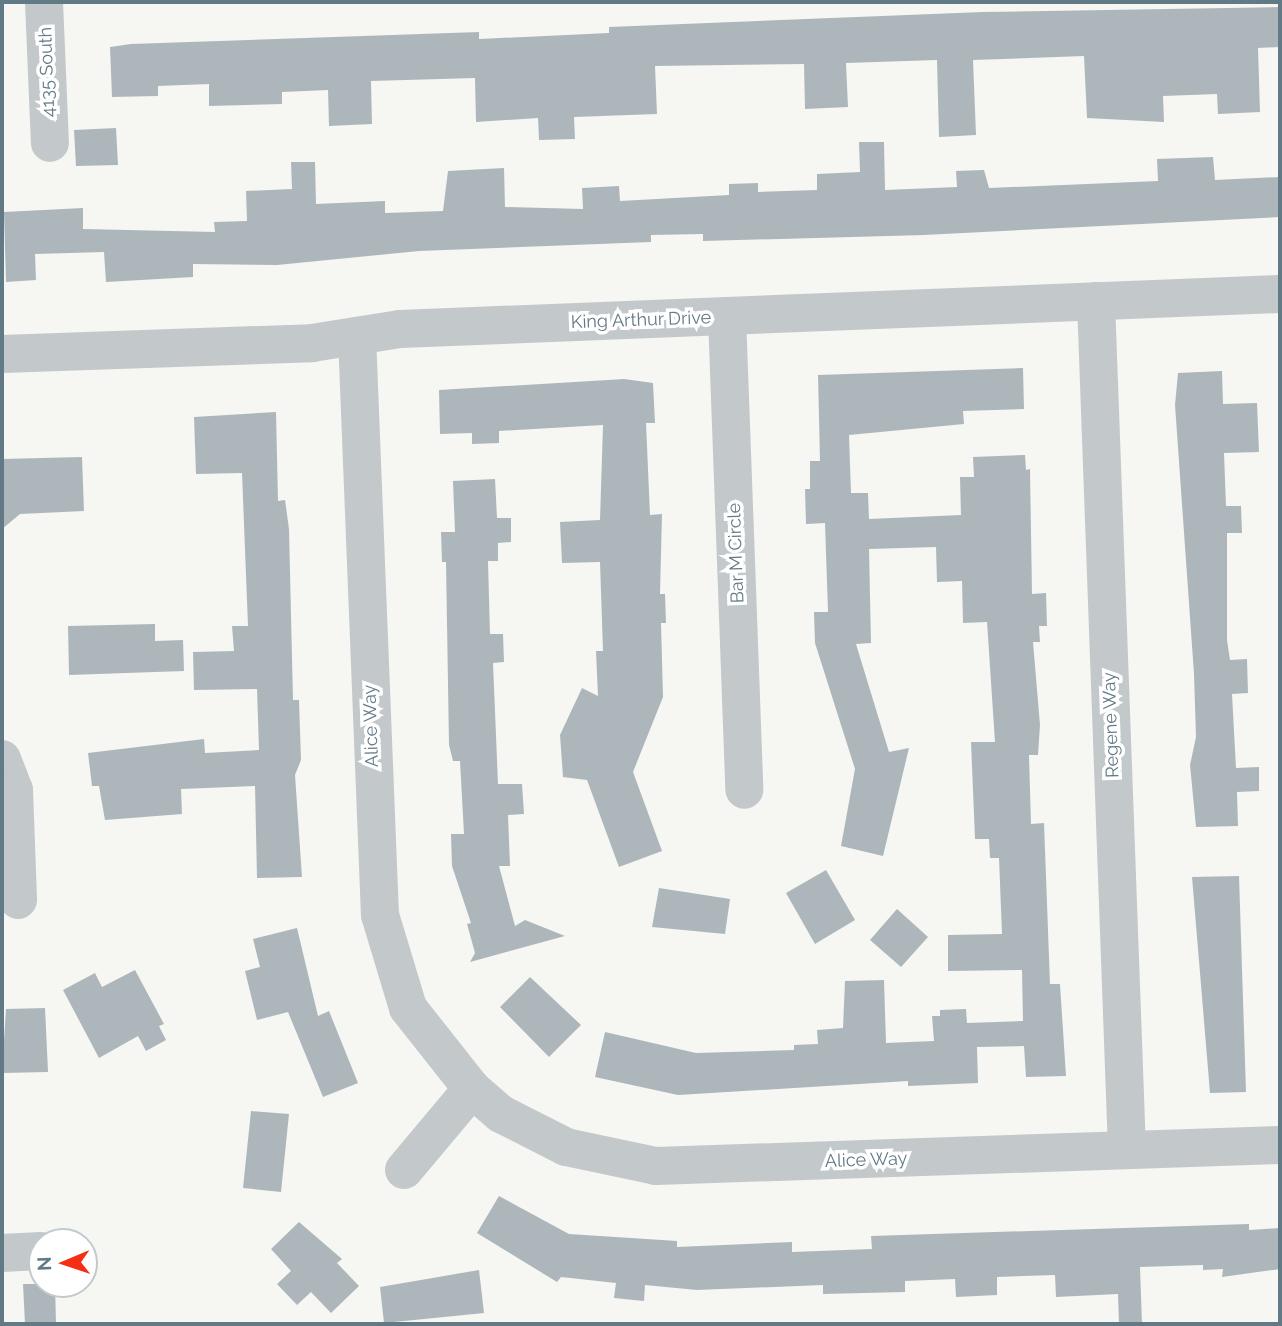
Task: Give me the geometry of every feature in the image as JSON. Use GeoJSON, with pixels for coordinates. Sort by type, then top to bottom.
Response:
{"type":"FeatureCollection","features":[{"type":"Feature","properties":{"kind":"street","name":"4135 South"},"geometry":{"type":"LineString","coordinates":[[44,2],[50,143]]}},
{"type":"Feature","properties":{"kind":"street","name":"King Arthur Drive"},"geometry":{"type":"LineString","coordinates":[[2,354],[312,343],[357,336],[727,316],[1280,294]]}},
{"type":"Feature","properties":{"kind":"street","name":"Regene Way"},"geometry":{"type":"LineString","coordinates":[[1096,301],[1126,1149]]}},
{"type":"Feature","properties":{"kind":"street","name":"Bar M Circle"},"geometry":{"type":"LineString","coordinates":[[727,316],[744,790]]}},
{"type":"Feature","properties":{"kind":"street","name":"Alice Way"},"geometry":{"type":"LineString","coordinates":[[357,336],[380,915],[408,1008],[472,1089],[500,1114],[566,1147],[656,1166],[1280,1145]]}},
{"type":"Feature","properties":{"kind":"street"},"geometry":{"type":"LineString","coordinates":[[2,759],[14,790],[18,900]]}},
{"type":"Feature","properties":{"kind":"street"},"geometry":{"type":"LineString","coordinates":[[404,1170],[472,1089]]}},
{"type":"Feature","properties":{"kind":"street"},"geometry":{"type":"LineString","coordinates":[[2,1253],[28,1252]]}},
{"type":"Feature","properties":{"kind":"building"},"geometry":{"type":"Polygon","coordinates":[[[1280,7],[1280,47],[1258,48],[1260,112],[1218,114],[1217,94],[1163,96],[1164,122],[1087,118],[1084,56],[973,60],[976,135],[939,137],[937,60],[846,63],[848,107],[805,109],[804,64],[655,66],[657,114],[574,117],[575,139],[539,140],[538,118],[476,122],[475,78],[371,81],[372,124],[329,126],[328,90],[282,92],[282,104],[209,106],[209,84],[158,86],[158,96],[112,97],[110,47],[131,44],[479,32],[479,39],[609,33],[609,27],[983,12],[1280,7]]]}},
{"type":"Feature","properties":{"kind":"building"},"geometry":{"type":"Polygon","coordinates":[[[116,128],[118,165],[76,166],[74,130],[116,128]]]}},
{"type":"Feature","properties":{"kind":"building"},"geometry":{"type":"Polygon","coordinates":[[[859,142],[884,142],[885,190],[957,187],[956,171],[984,170],[989,188],[1158,181],[1157,159],[1213,157],[1215,180],[1280,177],[1280,217],[924,235],[703,241],[703,234],[651,235],[651,242],[419,251],[277,265],[193,264],[193,277],[106,282],[104,252],[35,254],[36,280],[6,282],[4,212],[83,208],[83,229],[215,232],[214,222],[247,221],[246,191],[292,189],[291,162],[315,162],[316,204],[385,201],[385,213],[443,211],[448,171],[504,168],[505,207],[583,209],[582,188],[619,186],[620,201],[729,195],[729,184],[758,183],[758,192],[817,190],[817,174],[860,172],[859,142]]]}},
{"type":"Feature","properties":{"kind":"building"},"geometry":{"type":"Polygon","coordinates":[[[1023,368],[1024,409],[963,411],[964,424],[849,435],[851,493],[868,493],[869,519],[961,515],[960,477],[974,477],[973,457],[1025,455],[1026,470],[1030,469],[1032,594],[1046,593],[1047,626],[1039,626],[1040,642],[1033,642],[1040,725],[1038,755],[1029,755],[1031,824],[1044,823],[1050,984],[1060,984],[1066,1076],[1026,1077],[1024,1046],[977,1047],[978,1083],[908,1086],[908,1081],[678,1095],[595,1077],[605,1032],[696,1053],[794,1050],[794,1045],[818,1044],[817,1030],[843,1028],[845,981],[884,980],[886,1043],[934,1041],[932,1016],[940,1016],[940,1010],[966,1009],[967,1023],[1023,1021],[1022,970],[948,971],[948,935],[1002,934],[999,858],[990,858],[989,839],[975,839],[971,742],[995,742],[987,622],[963,623],[962,581],[937,582],[936,547],[869,549],[871,643],[856,644],[889,752],[909,748],[883,856],[841,846],[855,769],[815,643],[814,612],[828,612],[825,523],[806,524],[805,489],[810,489],[810,461],[820,461],[818,375],[1023,368]]]}},
{"type":"Feature","properties":{"kind":"building"},"geometry":{"type":"Polygon","coordinates":[[[1222,371],[1223,404],[1257,403],[1259,452],[1224,453],[1226,506],[1241,506],[1242,533],[1227,533],[1227,640],[1230,660],[1247,659],[1248,693],[1232,694],[1236,768],[1259,767],[1259,791],[1237,792],[1238,826],[1196,827],[1190,765],[1196,737],[1194,674],[1175,405],[1178,373],[1222,371]]]}},
{"type":"Feature","properties":{"kind":"building"},"geometry":{"type":"Polygon","coordinates":[[[624,379],[653,383],[655,423],[646,423],[650,515],[662,514],[660,594],[665,594],[666,623],[661,623],[663,697],[633,772],[662,851],[619,867],[587,780],[563,777],[560,735],[582,688],[598,696],[596,651],[603,651],[600,562],[562,563],[560,522],[600,520],[603,425],[499,431],[499,443],[472,444],[472,433],[440,434],[439,390],[624,379]]]}},
{"type":"Feature","properties":{"kind":"building"},"geometry":{"type":"Polygon","coordinates":[[[276,412],[278,501],[285,500],[289,529],[293,700],[299,700],[301,760],[295,775],[302,877],[257,878],[255,786],[181,789],[182,814],[105,820],[99,786],[92,786],[88,753],[204,739],[205,753],[259,750],[257,689],[194,690],[193,652],[234,651],[232,626],[248,626],[242,473],[196,474],[194,417],[276,412]]]}},
{"type":"Feature","properties":{"kind":"building"},"geometry":{"type":"Polygon","coordinates":[[[82,457],[84,511],[20,514],[2,529],[2,459],[82,457]]]}},
{"type":"Feature","properties":{"kind":"building"},"geometry":{"type":"Polygon","coordinates":[[[495,479],[497,518],[511,518],[511,542],[498,543],[498,561],[488,561],[490,634],[503,634],[504,662],[493,663],[498,784],[522,784],[524,814],[508,815],[510,866],[499,866],[515,926],[525,920],[565,936],[470,962],[475,953],[467,924],[471,923],[452,866],[451,834],[464,834],[460,761],[453,761],[449,745],[446,562],[442,562],[441,532],[455,532],[453,481],[495,479]]]}},
{"type":"Feature","properties":{"kind":"building"},"geometry":{"type":"Polygon","coordinates":[[[155,624],[155,641],[183,640],[184,671],[69,675],[68,626],[155,624]]]}},
{"type":"Feature","properties":{"kind":"building"},"geometry":{"type":"Polygon","coordinates":[[[826,870],[855,920],[815,944],[786,893],[826,870]]]}},
{"type":"Feature","properties":{"kind":"building"},"geometry":{"type":"Polygon","coordinates":[[[1239,876],[1246,1092],[1210,1093],[1192,877],[1239,876]]]}},
{"type":"Feature","properties":{"kind":"building"},"geometry":{"type":"Polygon","coordinates":[[[659,888],[730,899],[725,934],[652,927],[659,888]]]}},
{"type":"Feature","properties":{"kind":"building"},"geometry":{"type":"Polygon","coordinates":[[[897,909],[928,937],[901,967],[870,940],[897,909]]]}},
{"type":"Feature","properties":{"kind":"building"},"geometry":{"type":"Polygon","coordinates":[[[297,928],[318,1016],[329,1011],[358,1083],[323,1097],[288,1012],[257,1020],[245,971],[260,967],[253,939],[297,928]]]}},
{"type":"Feature","properties":{"kind":"building"},"geometry":{"type":"Polygon","coordinates":[[[135,970],[164,1024],[159,1026],[166,1040],[146,1051],[138,1036],[99,1058],[63,990],[95,973],[102,987],[135,970]]]}},
{"type":"Feature","properties":{"kind":"building"},"geometry":{"type":"Polygon","coordinates":[[[530,977],[581,1025],[549,1057],[500,1007],[530,977]]]}},
{"type":"Feature","properties":{"kind":"building"},"geometry":{"type":"Polygon","coordinates":[[[45,1008],[48,1072],[2,1073],[6,1009],[45,1008]]]}},
{"type":"Feature","properties":{"kind":"building"},"geometry":{"type":"Polygon","coordinates":[[[251,1111],[289,1114],[281,1192],[243,1188],[251,1111]]]}},
{"type":"Feature","properties":{"kind":"building"},"geometry":{"type":"Polygon","coordinates":[[[499,1196],[569,1234],[677,1241],[677,1247],[792,1242],[792,1252],[872,1249],[871,1236],[1249,1224],[1249,1230],[1280,1228],[1280,1269],[1222,1277],[1223,1269],[1203,1270],[1203,1265],[1140,1267],[1142,1324],[1119,1324],[1118,1294],[1056,1297],[1055,1275],[997,1277],[997,1295],[956,1297],[955,1279],[905,1281],[905,1292],[823,1294],[823,1285],[697,1290],[645,1285],[644,1301],[614,1298],[616,1283],[561,1277],[557,1282],[477,1233],[499,1196]]]}},
{"type":"Feature","properties":{"kind":"building"},"geometry":{"type":"Polygon","coordinates":[[[299,1222],[342,1259],[337,1263],[359,1286],[331,1313],[311,1292],[297,1305],[277,1284],[291,1271],[271,1249],[299,1222]]]}},
{"type":"Feature","properties":{"kind":"building"},"geometry":{"type":"Polygon","coordinates":[[[479,1270],[484,1313],[384,1323],[380,1287],[479,1270]]]}},
{"type":"Feature","properties":{"kind":"building"},"geometry":{"type":"Polygon","coordinates":[[[23,1284],[28,1284],[28,1298],[55,1298],[56,1324],[25,1324],[23,1284]]]}}]}
